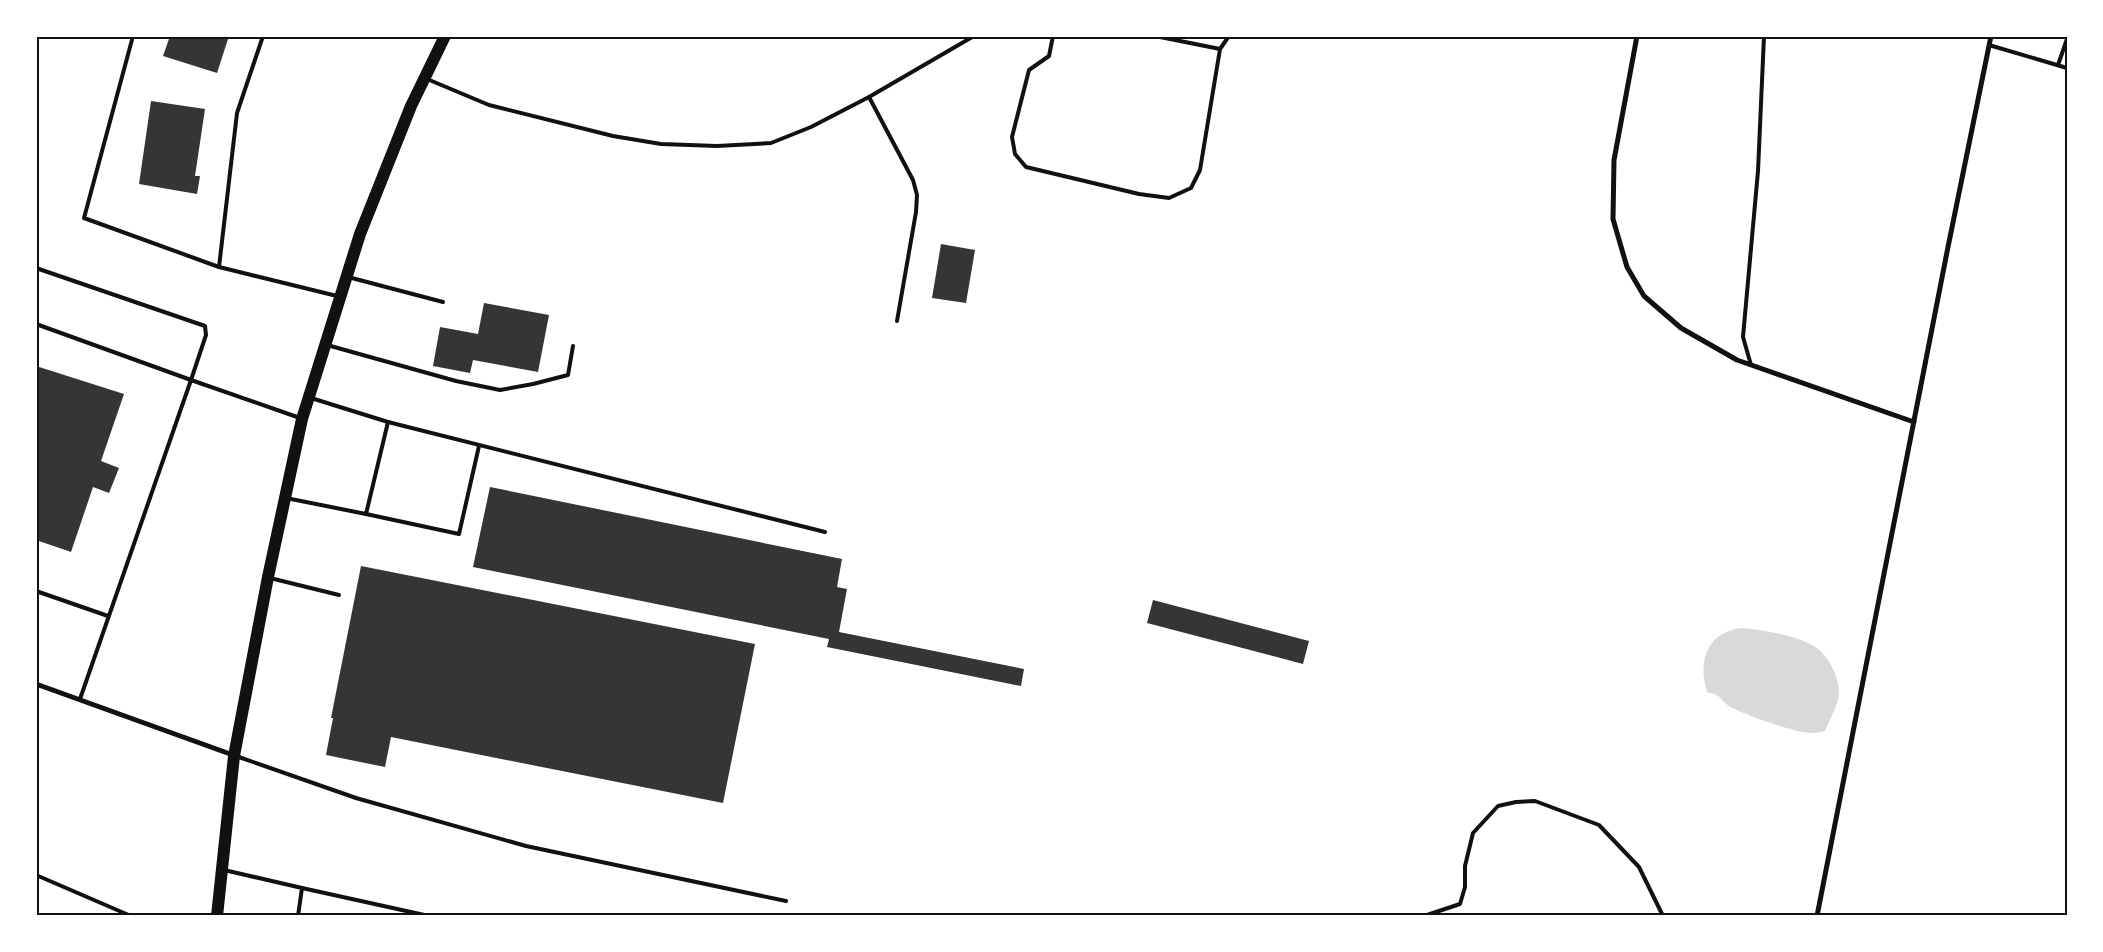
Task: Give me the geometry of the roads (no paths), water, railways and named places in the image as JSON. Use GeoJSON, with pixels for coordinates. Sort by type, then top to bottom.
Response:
{"type":"FeatureCollection","features":[{"type":"Feature","properties":{"kind":"main road"},"geometry":{"type":"LineString","coordinates":[[217,916],[234,756],[268,577],[302,419],[360,234],[412,106],[445,36]]}},
{"type":"Feature","properties":{"kind":"street"},"geometry":{"type":"LineString","coordinates":[[1637,36],[1614,160],[1613,219],[1627,267],[1644,296],[1682,328],[1737,360],[1914,422]]}},
{"type":"Feature","properties":{"kind":"street"},"geometry":{"type":"LineString","coordinates":[[1817,916],[1991,36]]}},
{"type":"Feature","properties":{"kind":"street"},"geometry":{"type":"LineString","coordinates":[[36,684],[234,756]]}},
{"type":"Feature","properties":{"kind":"lane"},"geometry":{"type":"LineString","coordinates":[[133,36],[84,218],[219,267],[340,296]]}},
{"type":"Feature","properties":{"kind":"lane"},"geometry":{"type":"LineString","coordinates":[[219,267],[237,113],[263,36]]}},
{"type":"Feature","properties":{"kind":"lane"},"geometry":{"type":"LineString","coordinates":[[425,78],[488,105],[613,136],[661,144],[717,146],[771,143],[811,127],[869,97],[974,36]]}},
{"type":"Feature","properties":{"kind":"lane"},"geometry":{"type":"LineString","coordinates":[[1053,36],[1049,56],[1029,70],[1012,137],[1014,154],[1026,167],[1139,194],[1169,198],[1191,188],[1200,170],[1220,49],[1229,36]]}},
{"type":"Feature","properties":{"kind":"lane"},"geometry":{"type":"LineString","coordinates":[[1155,36],[1220,49]]}},
{"type":"Feature","properties":{"kind":"lane"},"geometry":{"type":"LineString","coordinates":[[1329,36],[1352,36]]}},
{"type":"Feature","properties":{"kind":"lane"},"geometry":{"type":"LineString","coordinates":[[1751,365],[1744,337],[1758,170],[1764,36]]}},
{"type":"Feature","properties":{"kind":"lane"},"geometry":{"type":"LineString","coordinates":[[2058,65],[2067,39]]}},
{"type":"Feature","properties":{"kind":"lane"},"geometry":{"type":"LineString","coordinates":[[1990,45],[2067,68]]}},
{"type":"Feature","properties":{"kind":"lane"},"geometry":{"type":"LineString","coordinates":[[36,87],[36,96]]}},
{"type":"Feature","properties":{"kind":"lane"},"geometry":{"type":"LineString","coordinates":[[869,97],[913,180],[917,195],[916,212],[897,321]]}},
{"type":"Feature","properties":{"kind":"lane"},"geometry":{"type":"LineString","coordinates":[[36,268],[205,326],[206,335],[80,699]]}},
{"type":"Feature","properties":{"kind":"lane"},"geometry":{"type":"LineString","coordinates":[[346,277],[443,302]]}},
{"type":"Feature","properties":{"kind":"lane"},"geometry":{"type":"LineString","coordinates":[[36,324],[302,419]]}},
{"type":"Feature","properties":{"kind":"lane"},"geometry":{"type":"LineString","coordinates":[[324,344],[456,381],[500,390],[568,375],[573,346]]}},
{"type":"Feature","properties":{"kind":"lane"},"geometry":{"type":"LineString","coordinates":[[308,398],[479,446],[825,532]]}},
{"type":"Feature","properties":{"kind":"lane"},"geometry":{"type":"LineString","coordinates":[[366,514],[388,422]]}},
{"type":"Feature","properties":{"kind":"lane"},"geometry":{"type":"LineString","coordinates":[[284,498],[459,534],[479,446]]}},
{"type":"Feature","properties":{"kind":"lane"},"geometry":{"type":"LineString","coordinates":[[268,577],[338,594]]}},
{"type":"Feature","properties":{"kind":"lane"},"geometry":{"type":"LineString","coordinates":[[36,591],[108,616]]}},
{"type":"Feature","properties":{"kind":"lane"},"geometry":{"type":"LineString","coordinates":[[234,756],[356,798],[526,846],[786,901]]}},
{"type":"Feature","properties":{"kind":"lane"},"geometry":{"type":"LineString","coordinates":[[1424,916],[1460,904],[1465,888],[1465,866],[1473,833],[1498,806],[1534,801],[1599,825],[1640,867],[1663,916]]}},
{"type":"Feature","properties":{"kind":"lane"},"geometry":{"type":"LineString","coordinates":[[222,869],[429,916]]}},
{"type":"Feature","properties":{"kind":"lane"},"geometry":{"type":"LineString","coordinates":[[36,875],[131,916]]}},
{"type":"Feature","properties":{"kind":"lane"},"geometry":{"type":"LineString","coordinates":[[298,916],[302,888]]}}]}
